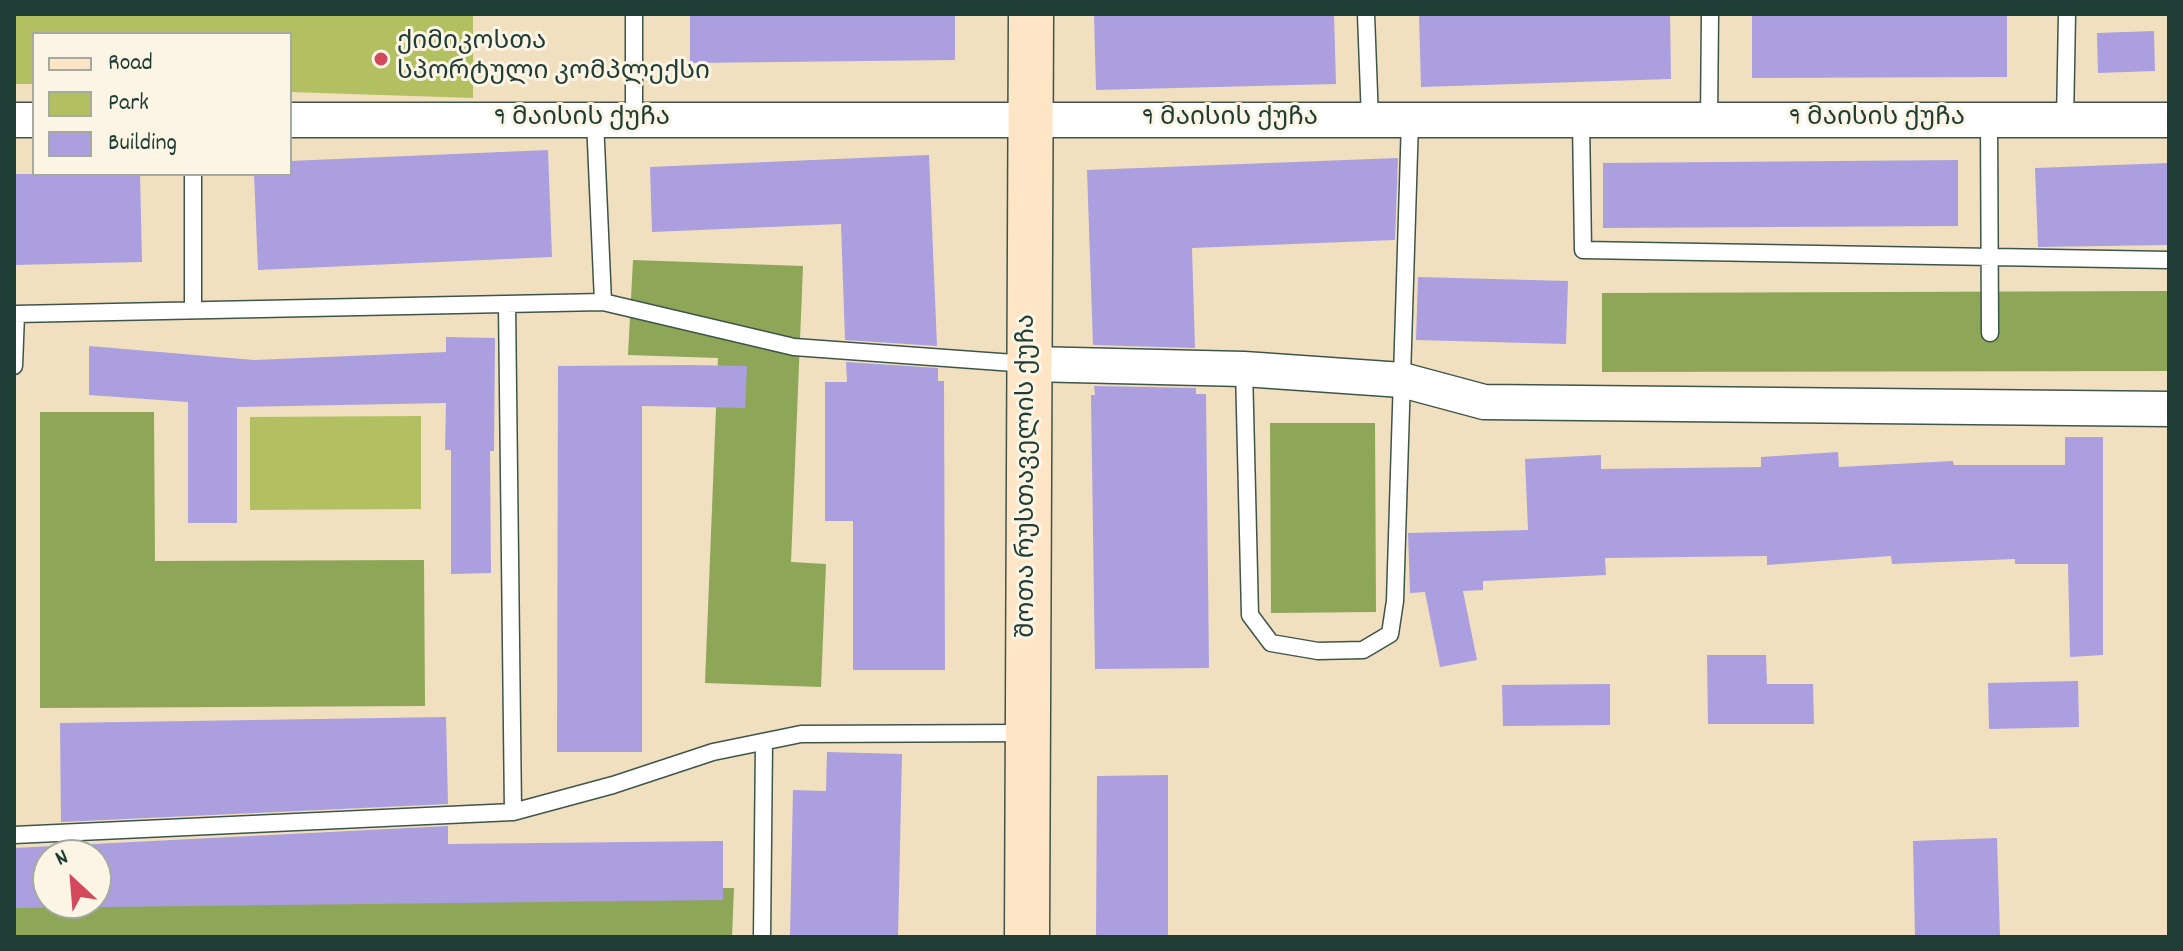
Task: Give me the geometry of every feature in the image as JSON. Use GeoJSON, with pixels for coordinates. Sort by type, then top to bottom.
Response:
{"type":"FeatureCollection","features":[{"type":"Feature","properties":{"kind":"street","name":"შოთა რუსთაველის ქუჩა"},"geometry":{"type":"LineString","coordinates":[[1027,937],[1031,14]]}},
{"type":"Feature","properties":{"kind":"street","name":"9 მაისის ქუჩა"},"geometry":{"type":"LineString","coordinates":[[292,120],[2169,120]]}},
{"type":"Feature","properties":{"kind":"street"},"geometry":{"type":"LineString","coordinates":[[1029,364],[1244,369],[1402,380],[1484,402],[2169,409]]}},
{"type":"Feature","properties":{"kind":"lane"},"geometry":{"type":"LineString","coordinates":[[634,14],[634,120]]}},
{"type":"Feature","properties":{"kind":"lane"},"geometry":{"type":"LineString","coordinates":[[1366,14],[1370,120]]}},
{"type":"Feature","properties":{"kind":"lane"},"geometry":{"type":"LineString","coordinates":[[1709,120],[1710,14]]}},
{"type":"Feature","properties":{"kind":"lane"},"geometry":{"type":"LineString","coordinates":[[2065,121],[2067,14]]}},
{"type":"Feature","properties":{"kind":"lane"},"geometry":{"type":"LineString","coordinates":[[595,120],[603,302]]}},
{"type":"Feature","properties":{"kind":"lane"},"geometry":{"type":"LineString","coordinates":[[1244,369],[1250,615],[1271,643],[1318,651],[1363,650],[1390,634],[1395,601],[1410,120]]}},
{"type":"Feature","properties":{"kind":"lane"},"geometry":{"type":"LineString","coordinates":[[1989,120],[1990,333]]}},
{"type":"Feature","properties":{"kind":"lane"},"geometry":{"type":"LineString","coordinates":[[1581,121],[1583,250],[2169,260]]}},
{"type":"Feature","properties":{"kind":"lane"},"geometry":{"type":"LineString","coordinates":[[193,176],[193,310]]}},
{"type":"Feature","properties":{"kind":"lane"},"geometry":{"type":"LineString","coordinates":[[14,366],[15,314],[603,302],[794,347],[1029,364]]}},
{"type":"Feature","properties":{"kind":"lane"},"geometry":{"type":"LineString","coordinates":[[507,304],[513,812]]}},
{"type":"Feature","properties":{"kind":"lane"},"geometry":{"type":"LineString","coordinates":[[14,835],[513,812],[613,785],[713,752],[801,734],[1028,733]]}},
{"type":"Feature","properties":{"kind":"lane"},"geometry":{"type":"LineString","coordinates":[[762,937],[764,742]]}},
{"type":"Feature","properties":{"kind":"green space","name":"ქიმიკოსთა სპორტული კომპლექსი"},"geometry":{"type":"Polygon","coordinates":[[[14,14],[473,14],[473,98],[292,92],[292,32],[32,32],[32,84],[14,84],[14,14]]]}},
{"type":"Feature","properties":{"kind":"green space"},"geometry":{"type":"Polygon","coordinates":[[[633,260],[803,266],[791,562],[826,564],[821,687],[705,683],[718,358],[628,355],[633,260]]]}},
{"type":"Feature","properties":{"kind":"green space"},"geometry":{"type":"Polygon","coordinates":[[[2169,291],[2169,371],[1602,372],[1602,293],[2169,291]]]}},
{"type":"Feature","properties":{"kind":"green space"},"geometry":{"type":"Polygon","coordinates":[[[40,412],[154,412],[155,561],[424,560],[425,706],[40,708],[40,412]]]}},
{"type":"Feature","properties":{"kind":"green space"},"geometry":{"type":"Polygon","coordinates":[[[421,416],[421,509],[250,510],[250,417],[421,416]]]}},
{"type":"Feature","properties":{"kind":"green space"},"geometry":{"type":"Polygon","coordinates":[[[1270,423],[1375,423],[1376,612],[1271,613],[1270,423]]]}},
{"type":"Feature","properties":{"kind":"green space"},"geometry":{"type":"Polygon","coordinates":[[[734,888],[732,937],[14,937],[14,889],[32,896],[32,919],[112,919],[112,889],[734,888]]]}},
{"type":"Feature","properties":{"kind":"building"},"geometry":{"type":"Polygon","coordinates":[[[690,14],[955,14],[955,60],[690,63],[690,14]]]}},
{"type":"Feature","properties":{"kind":"building"},"geometry":{"type":"Polygon","coordinates":[[[1094,14],[1334,14],[1336,84],[1096,90],[1094,14]]]}},
{"type":"Feature","properties":{"kind":"building"},"geometry":{"type":"Polygon","coordinates":[[[1419,14],[1670,14],[1671,79],[1421,87],[1419,14]]]}},
{"type":"Feature","properties":{"kind":"building"},"geometry":{"type":"Polygon","coordinates":[[[1752,14],[2007,14],[2007,77],[1752,78],[1752,14]]]}},
{"type":"Feature","properties":{"kind":"building"},"geometry":{"type":"Polygon","coordinates":[[[2154,31],[2155,71],[2098,73],[2097,33],[2154,31]]]}},
{"type":"Feature","properties":{"kind":"building"},"geometry":{"type":"Polygon","coordinates":[[[548,150],[552,257],[258,270],[254,176],[292,176],[292,161],[548,150]]]}},
{"type":"Feature","properties":{"kind":"building"},"geometry":{"type":"Polygon","coordinates":[[[929,155],[937,346],[845,340],[841,224],[652,232],[650,167],[929,155]]]}},
{"type":"Feature","properties":{"kind":"building"},"geometry":{"type":"Polygon","coordinates":[[[1398,158],[1395,240],[1192,248],[1195,348],[1093,345],[1087,170],[1398,158]]]}},
{"type":"Feature","properties":{"kind":"building"},"geometry":{"type":"Polygon","coordinates":[[[1958,160],[1958,226],[1603,228],[1603,163],[1958,160]]]}},
{"type":"Feature","properties":{"kind":"building"},"geometry":{"type":"Polygon","coordinates":[[[2169,163],[2169,245],[2038,247],[2035,168],[2169,163]]]}},
{"type":"Feature","properties":{"kind":"building"},"geometry":{"type":"Polygon","coordinates":[[[14,174],[140,176],[142,262],[14,265],[14,174]]]}},
{"type":"Feature","properties":{"kind":"building"},"geometry":{"type":"Polygon","coordinates":[[[1418,277],[1568,281],[1566,344],[1416,340],[1418,277]]]}},
{"type":"Feature","properties":{"kind":"building"},"geometry":{"type":"Polygon","coordinates":[[[446,337],[495,338],[494,451],[490,451],[491,573],[451,574],[451,450],[445,450],[446,403],[237,407],[237,523],[188,523],[188,402],[89,395],[89,346],[254,360],[446,352],[446,337]]]}},
{"type":"Feature","properties":{"kind":"building"},"geometry":{"type":"Polygon","coordinates":[[[846,362],[938,368],[938,381],[944,381],[945,670],[853,670],[853,521],[825,521],[825,382],[847,382],[846,362]]]}},
{"type":"Feature","properties":{"kind":"building"},"geometry":{"type":"Polygon","coordinates":[[[558,366],[747,366],[745,408],[642,406],[642,752],[557,752],[558,366]]]}},
{"type":"Feature","properties":{"kind":"building"},"geometry":{"type":"Polygon","coordinates":[[[1094,386],[1196,388],[1196,394],[1206,394],[1209,668],[1095,669],[1091,395],[1095,395],[1094,386]]]}},
{"type":"Feature","properties":{"kind":"building"},"geometry":{"type":"Polygon","coordinates":[[[2065,437],[2103,437],[2103,655],[2070,657],[2068,564],[2015,564],[2015,559],[1892,564],[1891,556],[1767,565],[1767,556],[1605,558],[1606,575],[1483,581],[1483,590],[1463,591],[1477,660],[1440,667],[1425,592],[1410,593],[1408,533],[1528,530],[1525,459],[1601,455],[1601,469],[1761,467],[1761,457],[1838,452],[1839,467],[1953,461],[1954,465],[2065,465],[2065,437]]]}},
{"type":"Feature","properties":{"kind":"building"},"geometry":{"type":"Polygon","coordinates":[[[1707,655],[1766,655],[1767,684],[1813,684],[1814,724],[1708,724],[1707,655]]]}},
{"type":"Feature","properties":{"kind":"building"},"geometry":{"type":"Polygon","coordinates":[[[2078,681],[2079,727],[1989,729],[1988,683],[2078,681]]]}},
{"type":"Feature","properties":{"kind":"building"},"geometry":{"type":"Polygon","coordinates":[[[1610,684],[1610,725],[1503,726],[1502,685],[1610,684]]]}},
{"type":"Feature","properties":{"kind":"building"},"geometry":{"type":"Polygon","coordinates":[[[446,717],[448,804],[61,822],[60,723],[446,717]]]}},
{"type":"Feature","properties":{"kind":"building"},"geometry":{"type":"Polygon","coordinates":[[[827,752],[902,754],[898,937],[790,937],[793,790],[826,791],[827,752]]]}},
{"type":"Feature","properties":{"kind":"building"},"geometry":{"type":"Polygon","coordinates":[[[1168,775],[1168,937],[1096,937],[1097,776],[1168,775]]]}},
{"type":"Feature","properties":{"kind":"building"},"geometry":{"type":"Polygon","coordinates":[[[448,826],[448,844],[723,841],[723,900],[112,907],[112,843],[448,826]]]}},
{"type":"Feature","properties":{"kind":"building"},"geometry":{"type":"Polygon","coordinates":[[[1997,838],[2000,937],[1915,937],[1913,841],[1997,838]]]}},
{"type":"Feature","properties":{"kind":"building"},"geometry":{"type":"Polygon","coordinates":[[[32,847],[32,908],[14,908],[14,848],[32,847]]]}},
{"type":"Feature","properties":{"kind":"place","name":"ქიმიკოსთა სპორტული კომპლექსი"},"geometry":{"type":"Point","coordinates":[381,59]}}]}
